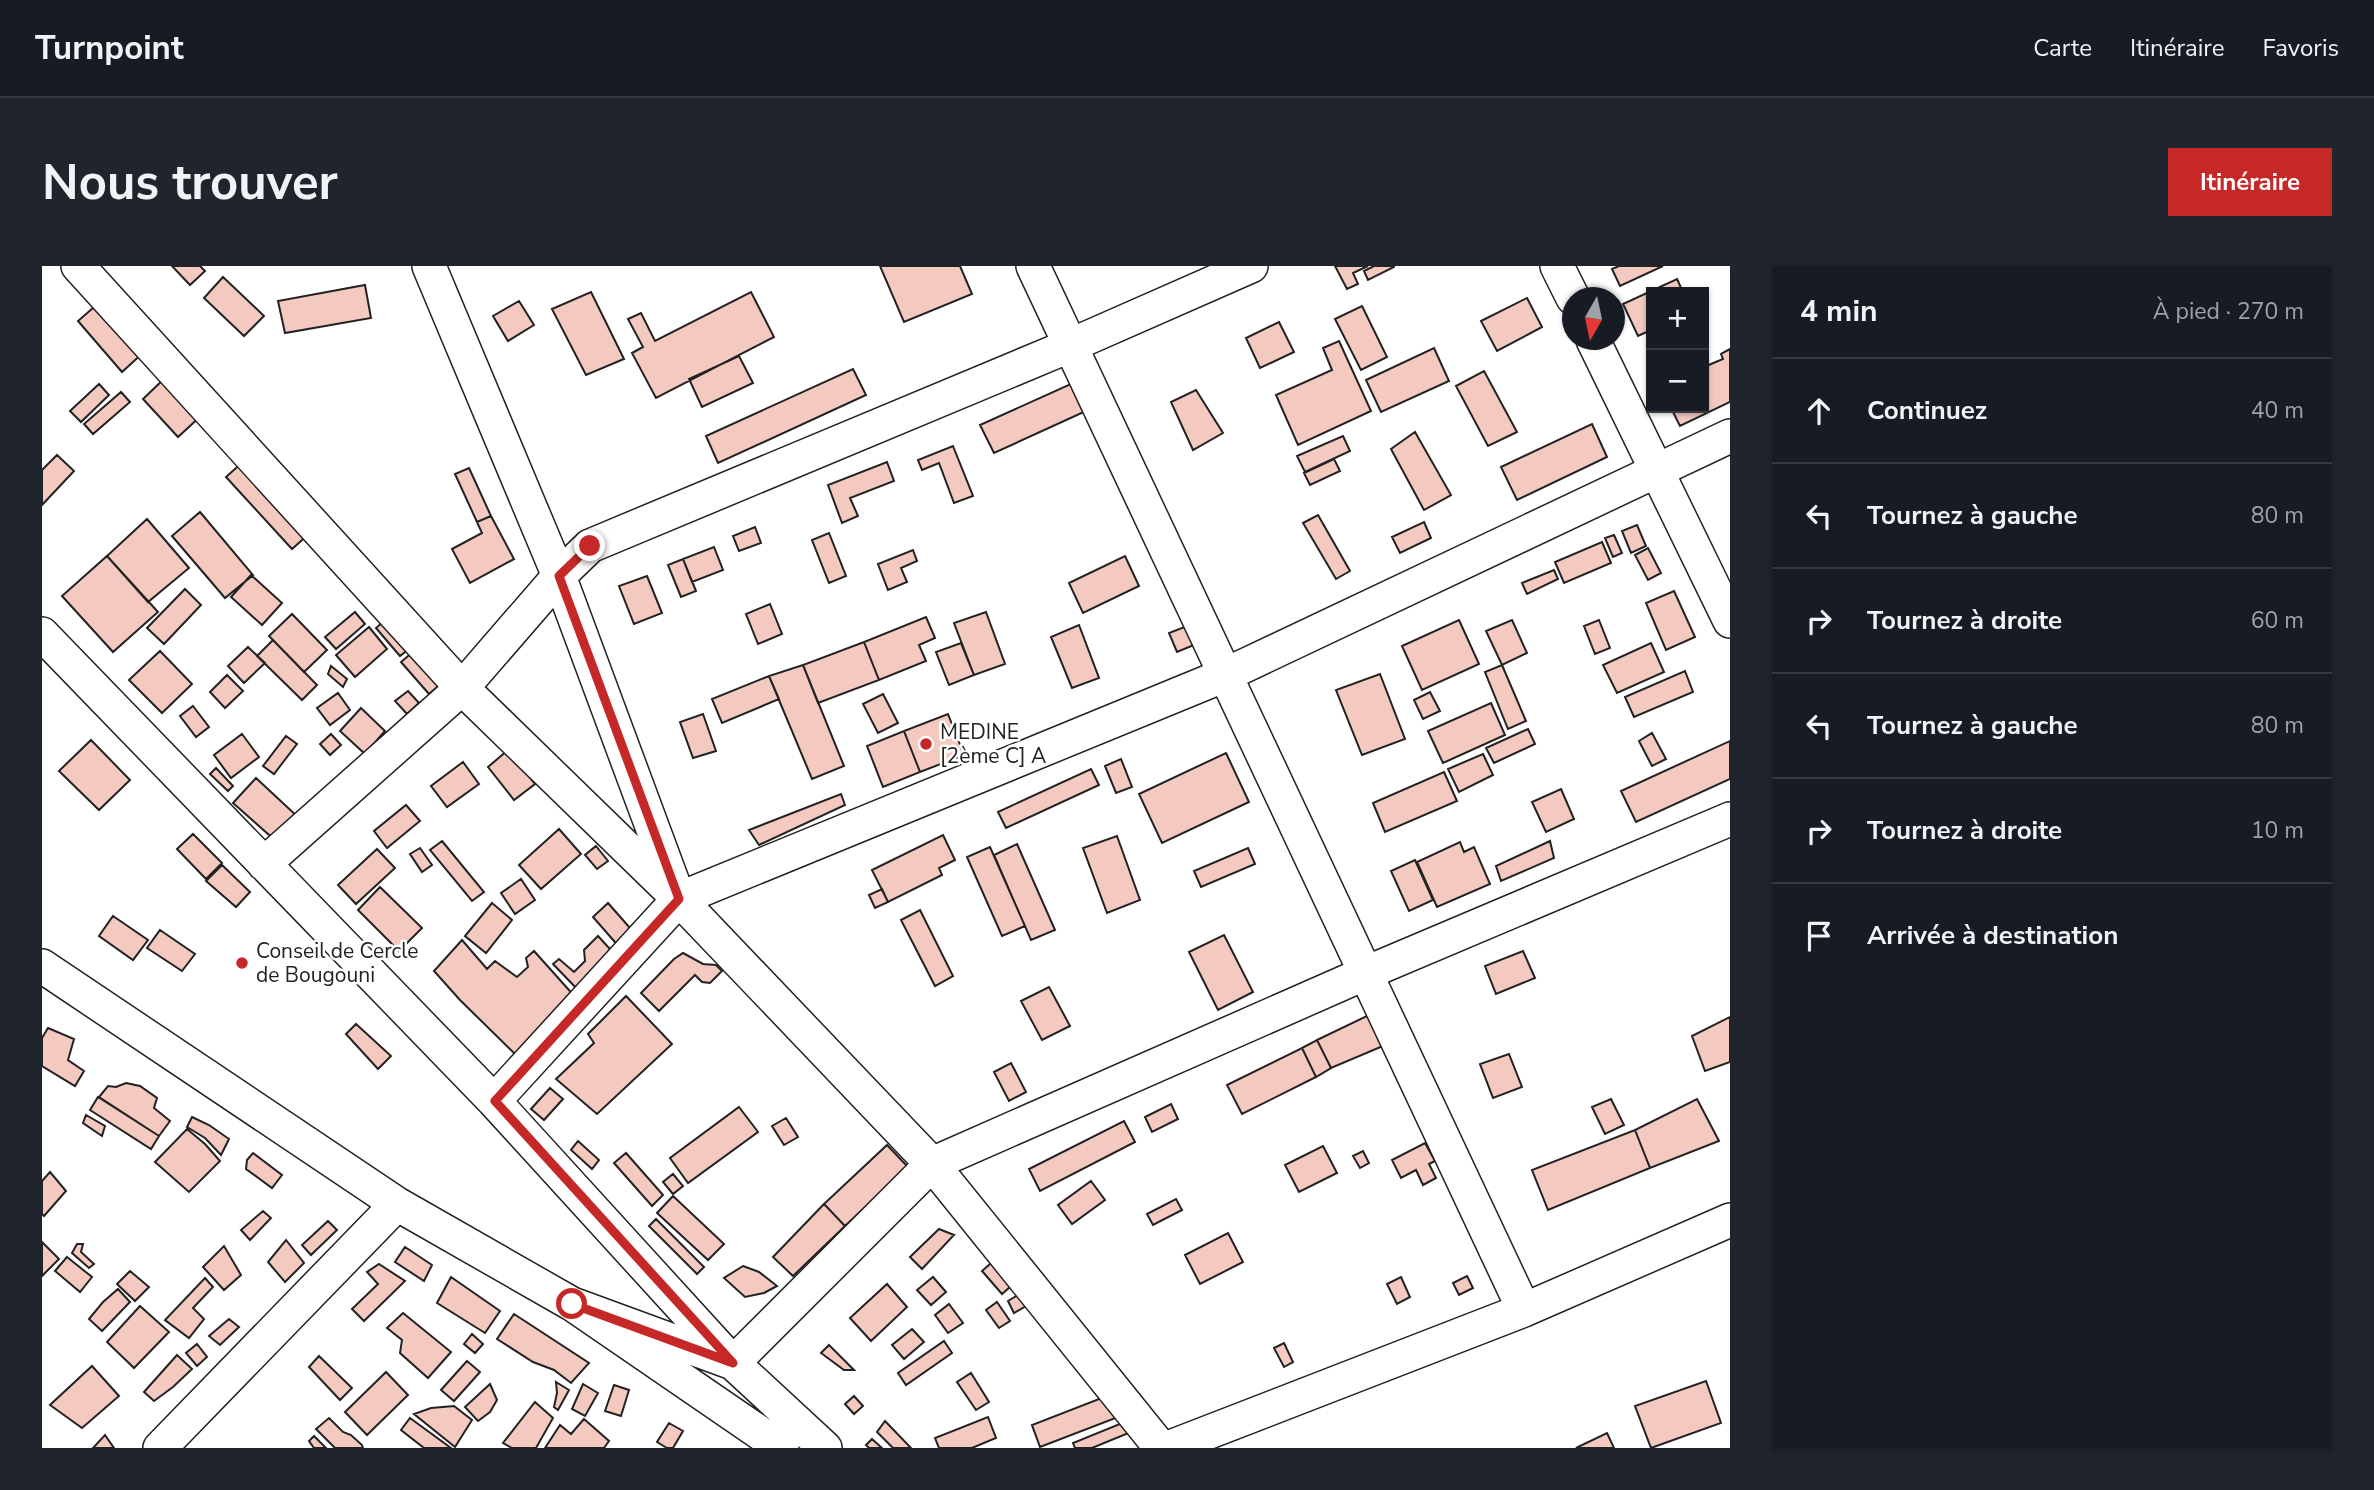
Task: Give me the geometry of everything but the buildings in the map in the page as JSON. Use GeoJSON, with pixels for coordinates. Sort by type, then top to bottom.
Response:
{"type":"FeatureCollection","features":[{"type":"Feature","properties":{"kind":"street"},"geometry":{"type":"LineString","coordinates":[[78,266],[462,688],[679,899],[932,1164],[1161,1448]]}},
{"type":"Feature","properties":{"kind":"street"},"geometry":{"type":"LineString","coordinates":[[429,266],[559,576],[679,899]]}},
{"type":"Feature","properties":{"kind":"street"},"geometry":{"type":"LineString","coordinates":[[1033,266],[1524,1310]]}},
{"type":"Feature","properties":{"kind":"street"},"geometry":{"type":"LineString","coordinates":[[264,863],[462,688],[559,576],[590,546],[1069,346],[1251,266]]}},
{"type":"Feature","properties":{"kind":"street"},"geometry":{"type":"LineString","coordinates":[[1557,266],[1568,287]]}},
{"type":"Feature","properties":{"kind":"street"},"geometry":{"type":"LineString","coordinates":[[1598,350],[1730,621]]}},
{"type":"Feature","properties":{"kind":"street"},"geometry":{"type":"LineString","coordinates":[[495,1101],[679,899],[1225,675],[1730,436]]}},
{"type":"Feature","properties":{"kind":"street"},"geometry":{"type":"LineString","coordinates":[[42,634],[495,1101],[733,1363],[825,1448]]}},
{"type":"Feature","properties":{"kind":"street"},"geometry":{"type":"LineString","coordinates":[[733,1363],[932,1164],[1366,973],[1730,819]]}},
{"type":"Feature","properties":{"kind":"street"},"geometry":{"type":"LineString","coordinates":[[42,966],[397,1204],[572,1304],[782,1448]]}},
{"type":"Feature","properties":{"kind":"street"},"geometry":{"type":"LineString","coordinates":[[160,1448],[397,1204]]}},
{"type":"Feature","properties":{"kind":"street"},"geometry":{"type":"LineString","coordinates":[[1168,1448],[1524,1310],[1730,1220]]}},
{"type":"Feature","properties":{"kind":"street"},"geometry":{"type":"LineString","coordinates":[[572,1304],[733,1363]]}},
{"type":"Feature","properties":{"kind":"place","name":"MEDINE [2ème C] A"},"geometry":{"type":"Point","coordinates":[926,744]}},
{"type":"Feature","properties":{"kind":"place","name":"Conseil de Cercle de Bougouni"},"geometry":{"type":"Point","coordinates":[242,963]}},
{"type":"Feature","properties":{"kind":"route"},"geometry":{"type":"LineString","coordinates":[[572,1304],[733,1363],[495,1101],[679,899],[559,576],[590,546]]}}]}
